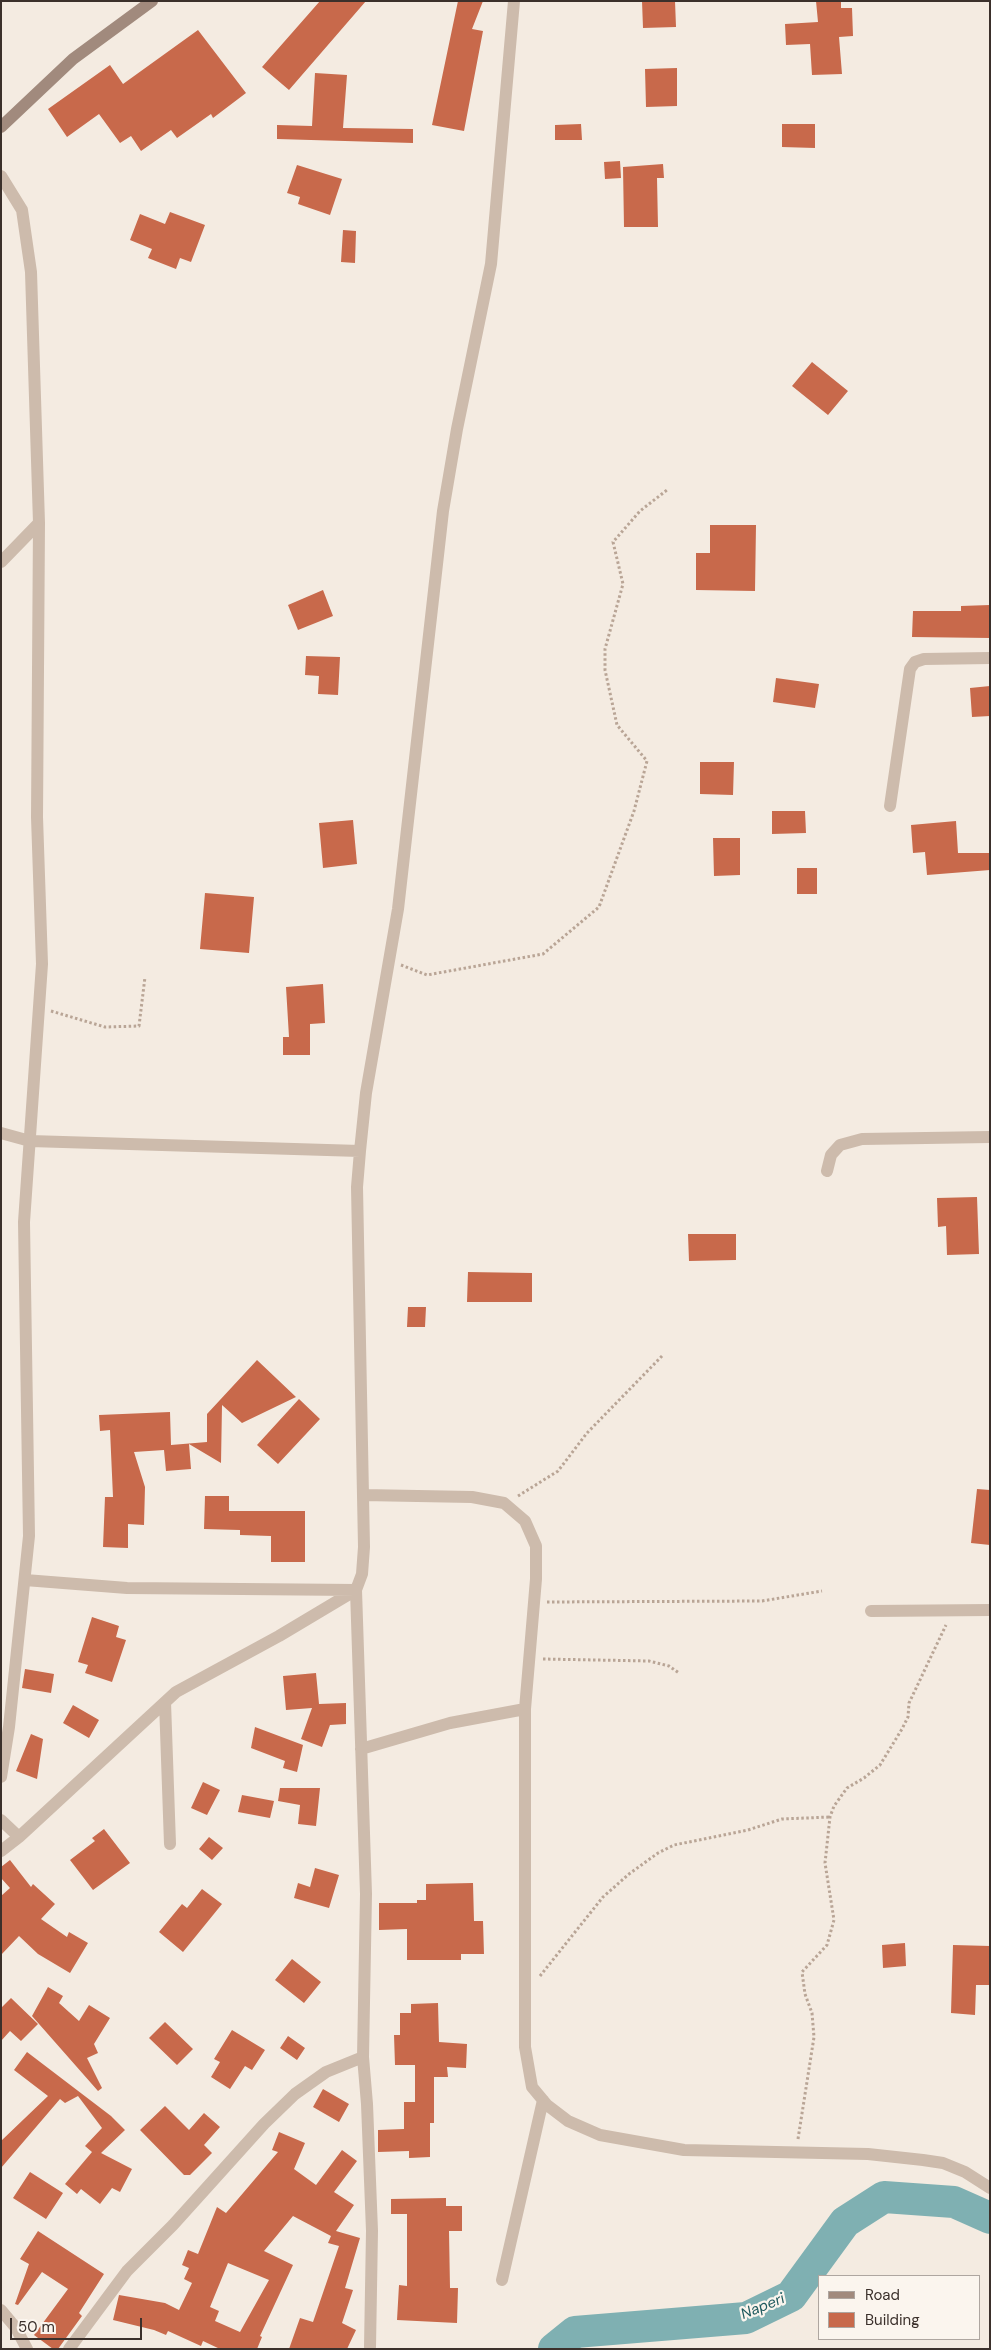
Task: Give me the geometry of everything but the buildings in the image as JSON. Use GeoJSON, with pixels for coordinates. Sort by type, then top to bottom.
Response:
{"type":"FeatureCollection","features":[{"type":"Feature","properties":{"kind":"street"},"geometry":{"type":"LineString","coordinates":[[1,127],[73,59],[152,1]]}},
{"type":"Feature","properties":{"kind":"street"},"geometry":{"type":"LineString","coordinates":[[370,2347],[372,2222],[363,2057],[366,1894],[356,1590],[362,1574],[363,1495],[357,1187],[366,1093],[398,910],[443,512],[457,429],[492,264],[514,1]]}},
{"type":"Feature","properties":{"kind":"street"},"geometry":{"type":"LineString","coordinates":[[1,176],[22,210],[31,272],[39,523],[37,817],[42,964],[24,1222],[29,1536],[9,1727],[1,1777]]}},
{"type":"Feature","properties":{"kind":"street"},"geometry":{"type":"LineString","coordinates":[[1,562],[39,523]]}},
{"type":"Feature","properties":{"kind":"street"},"geometry":{"type":"LineString","coordinates":[[890,806],[910,669],[915,662],[924,659],[990,658]]}},
{"type":"Feature","properties":{"kind":"street"},"geometry":{"type":"LineString","coordinates":[[1,1133],[30,1141],[360,1151]]}},
{"type":"Feature","properties":{"kind":"street"},"geometry":{"type":"LineString","coordinates":[[828,1170],[831,1155],[840,1145],[862,1139],[990,1137]]}},
{"type":"Feature","properties":{"kind":"street"},"geometry":{"type":"LineString","coordinates":[[363,1495],[472,1497],[504,1503],[525,1521],[536,1546],[534,1602],[525,1709],[525,1994],[527,2070],[532,2087],[543,2100],[568,2121],[600,2134],[684,2150],[868,2154],[943,2163],[965,2172],[990,2188]]}},
{"type":"Feature","properties":{"kind":"street"},"geometry":{"type":"LineString","coordinates":[[25,1580],[127,1588],[356,1590]]}},
{"type":"Feature","properties":{"kind":"street"},"geometry":{"type":"LineString","coordinates":[[1,1851],[19,1837],[176,1692],[279,1636],[356,1590]]}},
{"type":"Feature","properties":{"kind":"street"},"geometry":{"type":"LineString","coordinates":[[871,1611],[990,1610]]}},
{"type":"Feature","properties":{"kind":"street"},"geometry":{"type":"LineString","coordinates":[[165,1702],[170,1844]]}},
{"type":"Feature","properties":{"kind":"street"},"geometry":{"type":"LineString","coordinates":[[361,1749],[450,1723],[525,1709]]}},
{"type":"Feature","properties":{"kind":"street"},"geometry":{"type":"LineString","coordinates":[[1,1820],[19,1837]]}},
{"type":"Feature","properties":{"kind":"street"},"geometry":{"type":"LineString","coordinates":[[69,2349],[127,2271],[174,2225],[264,2124],[295,2094],[326,2072],[363,2057]]}},
{"type":"Feature","properties":{"kind":"street"},"geometry":{"type":"LineString","coordinates":[[502,2280],[543,2100]]}},
{"type":"Feature","properties":{"kind":"street"},"geometry":{"type":"LineString","coordinates":[[1,2310],[16,2328],[28,2349]]}},
{"type":"Feature","properties":{"kind":"path"},"geometry":{"type":"LineString","coordinates":[[389,960],[426,975],[543,954],[600,907],[634,811],[647,760],[617,725],[605,670],[605,649],[623,584],[613,542],[640,512],[667,490]]}},
{"type":"Feature","properties":{"kind":"path"},"geometry":{"type":"LineString","coordinates":[[39,1008],[104,1028],[139,1026],[145,978]]}},
{"type":"Feature","properties":{"kind":"path"},"geometry":{"type":"LineString","coordinates":[[504,1503],[558,1471],[587,1433],[663,1355]]}},
{"type":"Feature","properties":{"kind":"path"},"geometry":{"type":"LineString","coordinates":[[534,1602],[762,1602],[822,1592]]}},
{"type":"Feature","properties":{"kind":"path"},"geometry":{"type":"LineString","coordinates":[[796,2152],[814,2037],[812,2013],[805,1994],[802,1972],[828,1945],[834,1920],[825,1863],[830,1817],[834,1806],[847,1788],[864,1778],[880,1764],[902,1729],[908,1716],[909,1703],[953,1610]]}},
{"type":"Feature","properties":{"kind":"path"},"geometry":{"type":"LineString","coordinates":[[529,1659],[649,1662],[669,1666],[679,1673]]}},
{"type":"Feature","properties":{"kind":"path"},"geometry":{"type":"LineString","coordinates":[[525,1994],[603,1897],[628,1874],[658,1853],[674,1845],[748,1830],[782,1819],[830,1817]]}},
{"type":"Feature","properties":{"kind":"waterway","name":"Naperi"},"geometry":{"type":"LineString","coordinates":[[554,2349],[575,2332],[746,2318],[791,2296],[845,2222],[884,2197],[954,2202],[990,2218]]}}]}
